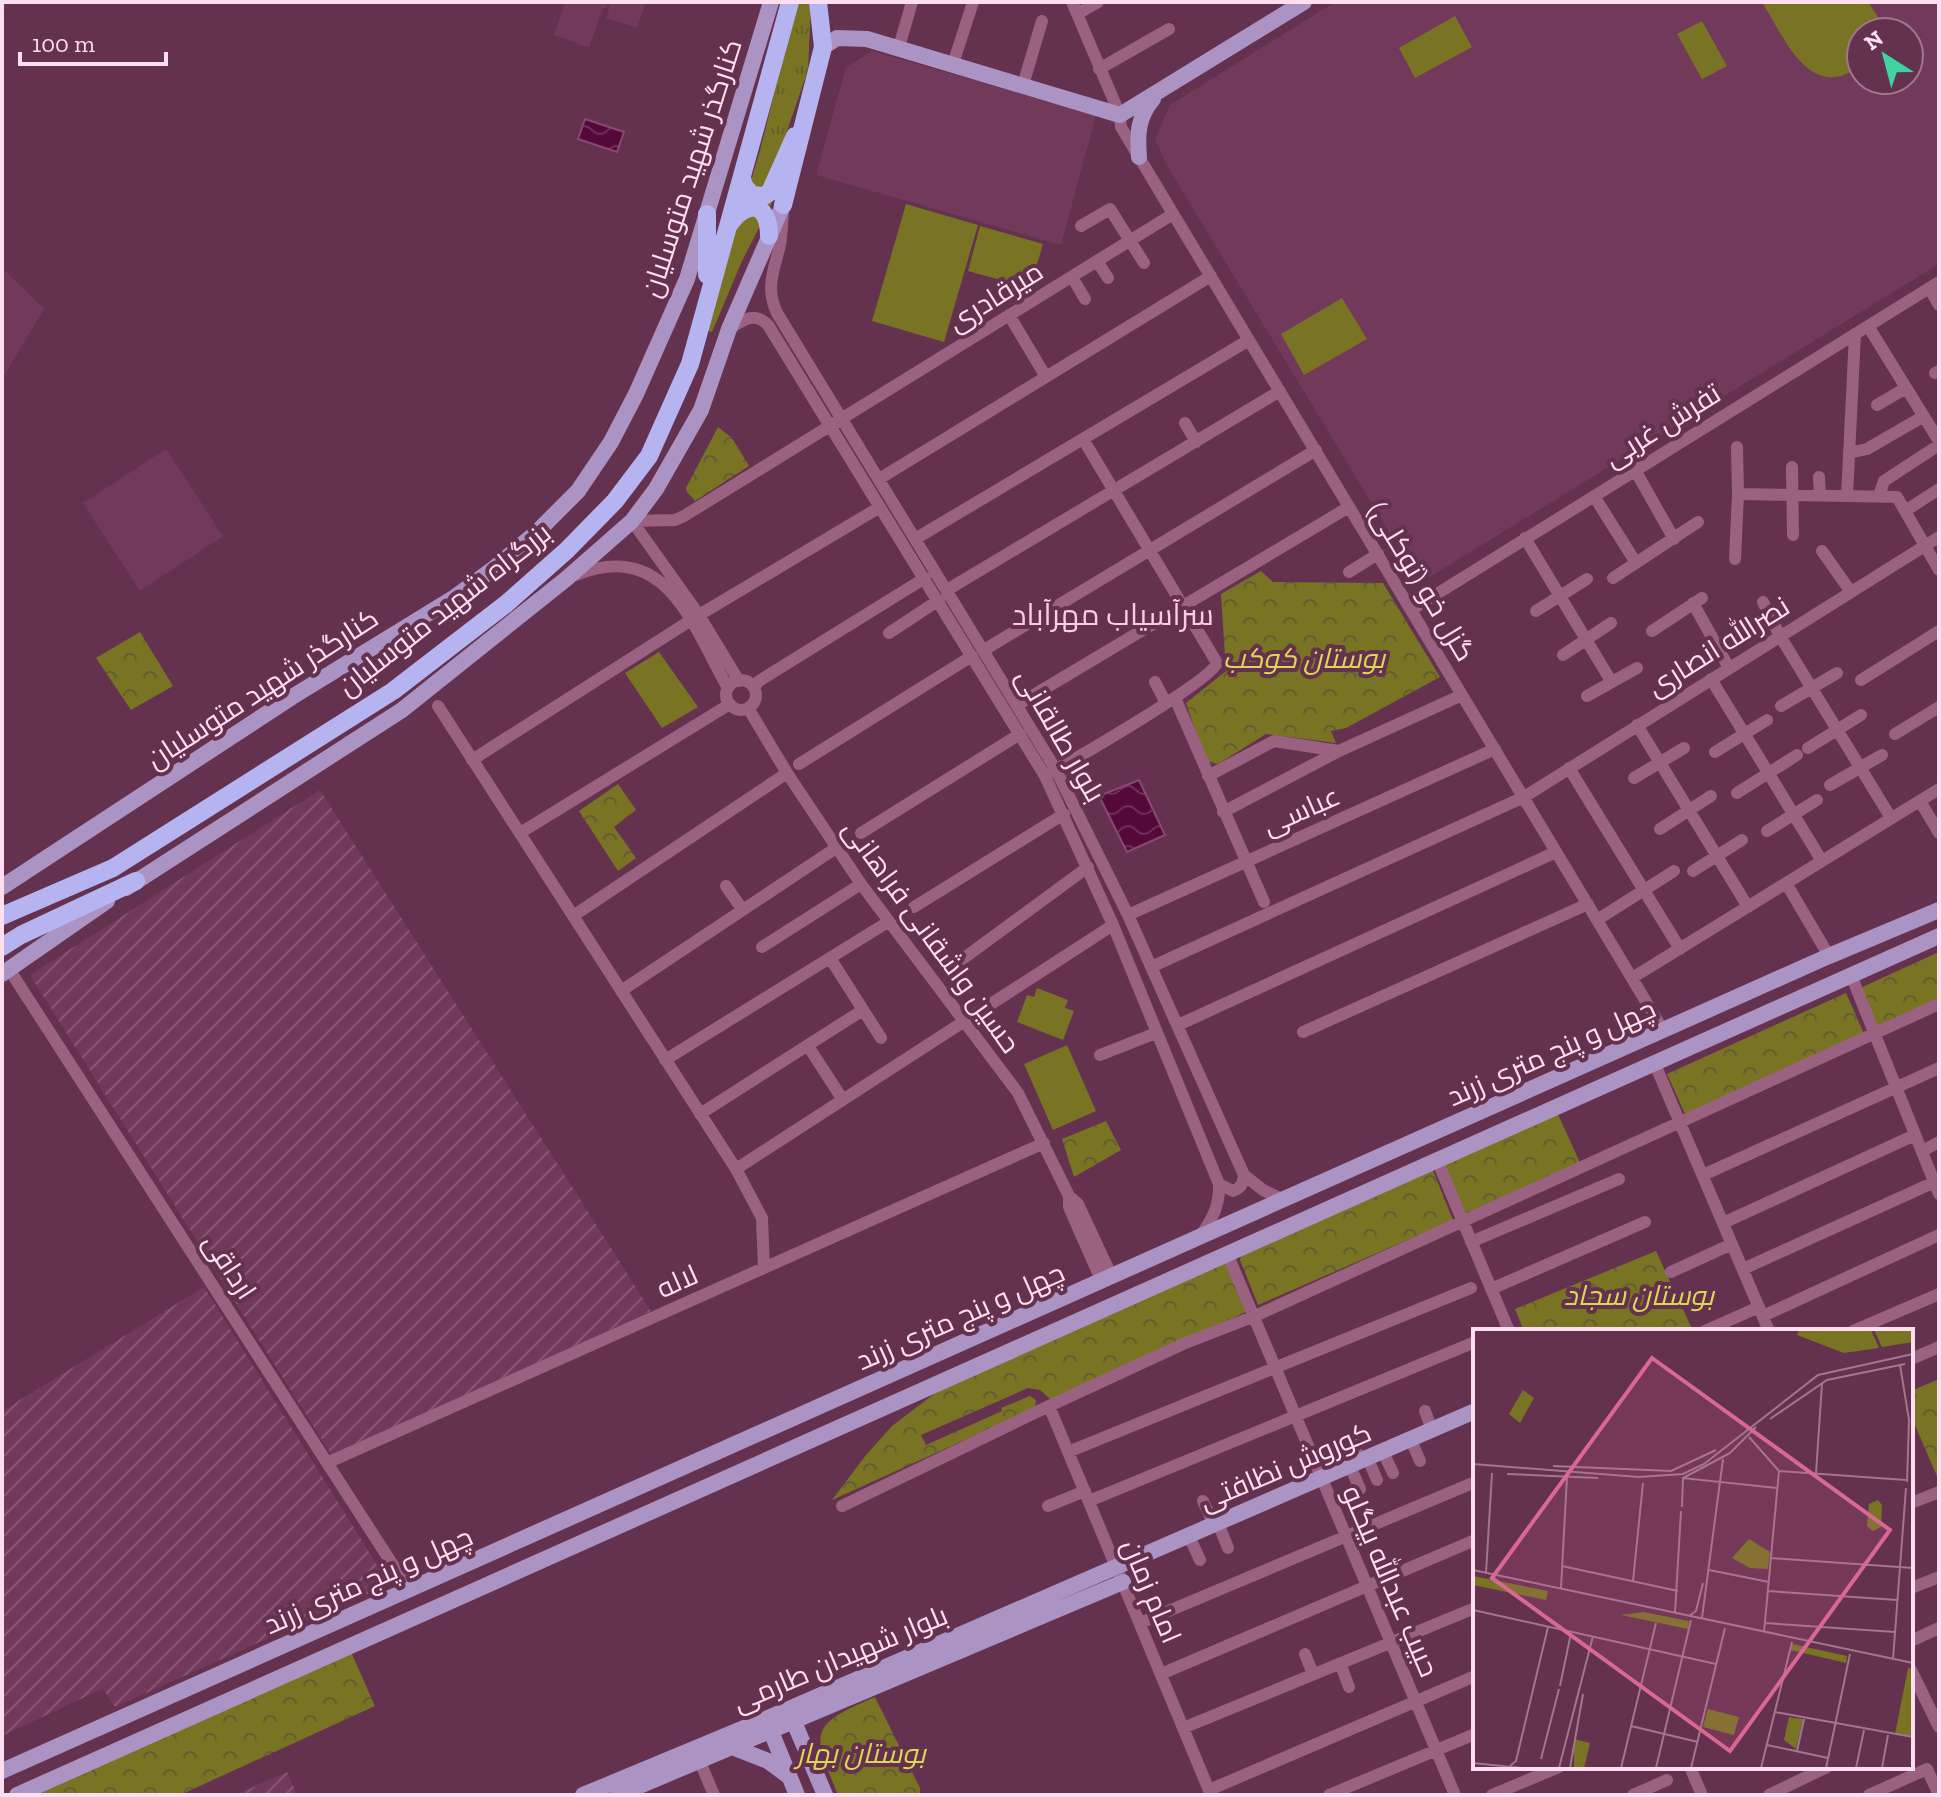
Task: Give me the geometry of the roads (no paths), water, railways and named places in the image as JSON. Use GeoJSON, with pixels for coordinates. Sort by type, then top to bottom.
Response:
{"type":"FeatureCollection","features":[{"type":"Feature","properties":{"kind":"highway","name":"بزرگراه شهید متوسلیان"},"geometry":{"type":"LineString","coordinates":[[2,916],[113,868],[393,691],[506,604],[606,511],[649,456],[690,364],[790,2]]}},
{"type":"Feature","properties":{"kind":"highway"},"geometry":{"type":"LineString","coordinates":[[783,205],[823,47],[818,2]]}},
{"type":"Feature","properties":{"kind":"highway"},"geometry":{"type":"LineString","coordinates":[[742,178],[747,193],[758,197],[770,192],[786,151],[802,124]]}},
{"type":"Feature","properties":{"kind":"highway"},"geometry":{"type":"LineString","coordinates":[[728,226],[737,212],[757,208],[766,214],[769,221],[769,236]]}},
{"type":"Feature","properties":{"kind":"highway"},"geometry":{"type":"LineString","coordinates":[[705,308],[707,214]]}},
{"type":"Feature","properties":{"kind":"highway"},"geometry":{"type":"LineString","coordinates":[[2,947],[136,881]]}},
{"type":"Feature","properties":{"kind":"main road","name":"کنارگذر شهید متوسلیان"},"geometry":{"type":"LineString","coordinates":[[2,887],[292,697],[455,597],[538,531],[578,491],[611,442],[636,394],[687,279],[771,2]]}},
{"type":"Feature","properties":{"kind":"main road"},"geometry":{"type":"LineString","coordinates":[[823,47],[837,38],[867,39],[1120,115],[1304,2]]}},
{"type":"Feature","properties":{"kind":"main road"},"geometry":{"type":"LineString","coordinates":[[1139,157],[1139,122],[1145,109],[1161,90]]}},
{"type":"Feature","properties":{"kind":"main road"},"geometry":{"type":"LineString","coordinates":[[6,971],[136,881],[402,710],[566,579],[632,521],[656,489],[701,410],[729,329],[783,205]]}},
{"type":"Feature","properties":{"kind":"main road","name":"چهل و پنج متری زرند"},"geometry":{"type":"LineString","coordinates":[[2,1771],[1829,956],[1939,910]]}},
{"type":"Feature","properties":{"kind":"main road","name":"چهل و پنج متری زرند"},"geometry":{"type":"LineString","coordinates":[[17,1795],[1939,936]]}},
{"type":"Feature","properties":{"kind":"main road"},"geometry":{"type":"LineString","coordinates":[[1107,1279],[1118,1303]]}},
{"type":"Feature","properties":{"kind":"main road"},"geometry":{"type":"LineString","coordinates":[[1038,1310],[1054,1308],[1063,1315],[1059,1324],[1042,1337]]}},
{"type":"Feature","properties":{"kind":"main road","name":"کوروش نظافتی"},"geometry":{"type":"LineString","coordinates":[[1119,1575],[1189,1536],[1473,1412]]}},
{"type":"Feature","properties":{"kind":"main road","name":"بلوار شهیدان طارمی"},"geometry":{"type":"LineString","coordinates":[[583,1795],[791,1716],[1119,1575]]}},
{"type":"Feature","properties":{"kind":"main road"},"geometry":{"type":"LineString","coordinates":[[791,1716],[825,1795]]}},
{"type":"Feature","properties":{"kind":"main road"},"geometry":{"type":"LineString","coordinates":[[769,1725],[794,1787]]}},
{"type":"Feature","properties":{"kind":"main road","name":"بلوار شهیدان طارمی"},"geometry":{"type":"LineString","coordinates":[[618,1795],[640,1791],[732,1747],[769,1725]]}},
{"type":"Feature","properties":{"kind":"main road"},"geometry":{"type":"LineString","coordinates":[[732,1747],[768,1761],[794,1787]]}},
{"type":"Feature","properties":{"kind":"street"},"geometry":{"type":"LineString","coordinates":[[899,47],[912,2]]}},
{"type":"Feature","properties":{"kind":"street"},"geometry":{"type":"LineString","coordinates":[[953,64],[973,2]]}},
{"type":"Feature","properties":{"kind":"street"},"geometry":{"type":"LineString","coordinates":[[1075,8],[1098,2]]}},
{"type":"Feature","properties":{"kind":"street","name":"گزل خو (توکلی)"},"geometry":{"type":"LineString","coordinates":[[1075,8],[1120,115],[1121,127],[1663,1030]]}},
{"type":"Feature","properties":{"kind":"street"},"geometry":{"type":"LineString","coordinates":[[1023,85],[1042,21]]}},
{"type":"Feature","properties":{"kind":"street"},"geometry":{"type":"LineString","coordinates":[[1099,69],[1169,29]]}},
{"type":"Feature","properties":{"kind":"street","name":"بلوار طالقانی"},"geometry":{"type":"LineString","coordinates":[[783,205],[781,240],[770,281],[771,297],[777,313],[880,507],[1020,734],[1051,773],[1064,814],[1219,1184]]}},
{"type":"Feature","properties":{"kind":"street"},"geometry":{"type":"LineString","coordinates":[[1081,226],[1110,209],[1144,263]]}},
{"type":"Feature","properties":{"kind":"street","name":"میرقادری"},"geometry":{"type":"LineString","coordinates":[[632,521],[675,520],[684,516],[1173,214]]}},
{"type":"Feature","properties":{"kind":"street"},"geometry":{"type":"LineString","coordinates":[[1097,261],[1108,278]]}},
{"type":"Feature","properties":{"kind":"street"},"geometry":{"type":"LineString","coordinates":[[879,479],[1211,276]]}},
{"type":"Feature","properties":{"kind":"street"},"geometry":{"type":"LineString","coordinates":[[1072,277],[1085,299]]}},
{"type":"Feature","properties":{"kind":"street"},"geometry":{"type":"LineString","coordinates":[[1934,285],[1939,305]]}},
{"type":"Feature","properties":{"kind":"street","name":"تفرش غربی"},"geometry":{"type":"LineString","coordinates":[[1411,610],[1934,285]]}},
{"type":"Feature","properties":{"kind":"street"},"geometry":{"type":"LineString","coordinates":[[1009,315],[1046,377]]}},
{"type":"Feature","properties":{"kind":"street","name":"بلوار طالقانی"},"geometry":{"type":"LineString","coordinates":[[729,329],[748,317],[765,322],[879,479],[984,650],[1017,705],[1128,915],[1244,1175]]}},
{"type":"Feature","properties":{"kind":"street"},"geometry":{"type":"LineString","coordinates":[[1868,326],[1939,443],[1884,481],[1879,496]]}},
{"type":"Feature","properties":{"kind":"street"},"geometry":{"type":"LineString","coordinates":[[1847,496],[1855,334]]}},
{"type":"Feature","properties":{"kind":"street"},"geometry":{"type":"LineString","coordinates":[[915,539],[1249,340]]}},
{"type":"Feature","properties":{"kind":"street"},"geometry":{"type":"LineString","coordinates":[[1877,405],[1906,388]]}},
{"type":"Feature","properties":{"kind":"street"},"geometry":{"type":"LineString","coordinates":[[947,590],[1280,391]]}},
{"type":"Feature","properties":{"kind":"street"},"geometry":{"type":"LineString","coordinates":[[1849,453],[1867,449],[1924,416]]}},
{"type":"Feature","properties":{"kind":"street"},"geometry":{"type":"LineString","coordinates":[[1185,423],[1196,442]]}},
{"type":"Feature","properties":{"kind":"street"},"geometry":{"type":"LineString","coordinates":[[1051,773],[1170,700],[1213,670],[1215,660],[1083,439]]}},
{"type":"Feature","properties":{"kind":"street"},"geometry":{"type":"LineString","coordinates":[[1735,559],[1737,447]]}},
{"type":"Feature","properties":{"kind":"street"},"geometry":{"type":"LineString","coordinates":[[984,650],[1316,450]]}},
{"type":"Feature","properties":{"kind":"street"},"geometry":{"type":"LineString","coordinates":[[1792,467],[1793,535]]}},
{"type":"Feature","properties":{"kind":"street"},"geometry":{"type":"LineString","coordinates":[[1635,470],[1674,539]]}},
{"type":"Feature","properties":{"kind":"street"},"geometry":{"type":"LineString","coordinates":[[1819,477],[1820,495]]}},
{"type":"Feature","properties":{"kind":"street"},"geometry":{"type":"LineString","coordinates":[[1905,511],[1939,489]]}},
{"type":"Feature","properties":{"kind":"street"},"geometry":{"type":"LineString","coordinates":[[1738,494],[1897,497],[1939,570]]}},
{"type":"Feature","properties":{"kind":"street"},"geometry":{"type":"LineString","coordinates":[[1594,496],[1636,563]]}},
{"type":"Feature","properties":{"kind":"street"},"geometry":{"type":"LineString","coordinates":[[472,760],[694,618],[880,507]]}},
{"type":"Feature","properties":{"kind":"street"},"geometry":{"type":"LineString","coordinates":[[1017,705],[1349,507]]}},
{"type":"Feature","properties":{"kind":"street"},"geometry":{"type":"LineString","coordinates":[[632,521],[733,684]]}},
{"type":"Feature","properties":{"kind":"street"},"geometry":{"type":"LineString","coordinates":[[1613,578],[1698,522]]}},
{"type":"Feature","properties":{"kind":"street","name":"نصرالله انصاری"},"geometry":{"type":"LineString","coordinates":[[1151,967],[1524,797],[1939,537]]}},
{"type":"Feature","properties":{"kind":"street"},"geometry":{"type":"LineString","coordinates":[[1525,538],[1611,681]]}},
{"type":"Feature","properties":{"kind":"street"},"geometry":{"type":"LineString","coordinates":[[1822,551],[1851,592]]}},
{"type":"Feature","properties":{"kind":"street"},"geometry":{"type":"LineString","coordinates":[[1349,572],[1378,554]]}},
{"type":"Feature","properties":{"kind":"street"},"geometry":{"type":"LineString","coordinates":[[566,579],[598,566],[633,567],[663,582],[694,618]]}},
{"type":"Feature","properties":{"kind":"street"},"geometry":{"type":"LineString","coordinates":[[754,687],[925,578]]}},
{"type":"Feature","properties":{"kind":"street"},"geometry":{"type":"LineString","coordinates":[[1536,611],[1587,579]]}},
{"type":"Feature","properties":{"kind":"street"},"geometry":{"type":"LineString","coordinates":[[889,633],[939,600]]}},
{"type":"Feature","properties":{"kind":"street"},"geometry":{"type":"LineString","coordinates":[[1652,631],[1698,600],[1729,668]]}},
{"type":"Feature","properties":{"kind":"street"},"geometry":{"type":"LineString","coordinates":[[1763,602],[1780,636],[1891,818]]}},
{"type":"Feature","properties":{"kind":"street"},"geometry":{"type":"LineString","coordinates":[[1563,655],[1611,623]]}},
{"type":"Feature","properties":{"kind":"street"},"geometry":{"type":"LineString","coordinates":[[1861,680],[1939,631]]}},
{"type":"Feature","properties":{"kind":"street"},"geometry":{"type":"LineString","coordinates":[[799,764],[972,656]]}},
{"type":"Feature","properties":{"kind":"street"},"geometry":{"type":"LineString","coordinates":[[1587,696],[1637,668]]}},
{"type":"Feature","properties":{"kind":"street"},"geometry":{"type":"LineString","coordinates":[[1781,706],[1837,673]]}},
{"type":"Feature","properties":{"kind":"street"},"geometry":{"type":"LineString","coordinates":[[1711,679],[1822,861]]}},
{"type":"Feature","properties":{"kind":"street"},"geometry":{"type":"LineString","coordinates":[[747,682],[754,687],[756,699],[748,708],[738,710],[730,704],[727,696],[733,684],[747,682]]}},
{"type":"Feature","properties":{"kind":"street"},"geometry":{"type":"LineString","coordinates":[[1155,682],[1170,700],[1208,776],[1264,902]]}},
{"type":"Feature","properties":{"kind":"street"},"geometry":{"type":"LineString","coordinates":[[1223,812],[1339,751],[1462,695]]}},
{"type":"Feature","properties":{"kind":"street"},"geometry":{"type":"LineString","coordinates":[[520,833],[730,704]]}},
{"type":"Feature","properties":{"kind":"street"},"geometry":{"type":"LineString","coordinates":[[438,706],[736,1169],[762,1218],[764,1268]]}},
{"type":"Feature","properties":{"kind":"street"},"geometry":{"type":"LineString","coordinates":[[1895,734],[1939,707]]}},
{"type":"Feature","properties":{"kind":"street","name":"حسین واشقانی فراهانی"},"geometry":{"type":"LineString","coordinates":[[748,708],[861,884],[1018,1093],[1069,1196],[1078,1204],[1107,1279]]}},
{"type":"Feature","properties":{"kind":"street"},"geometry":{"type":"LineString","coordinates":[[1737,793],[1861,715]]}},
{"type":"Feature","properties":{"kind":"street"},"geometry":{"type":"LineString","coordinates":[[1715,752],[1767,720]]}},
{"type":"Feature","properties":{"kind":"street"},"geometry":{"type":"LineString","coordinates":[[1637,725],[1748,907]]}},
{"type":"Feature","properties":{"kind":"street"},"geometry":{"type":"LineString","coordinates":[[861,833],[1020,734]]}},
{"type":"Feature","properties":{"kind":"street"},"geometry":{"type":"LineString","coordinates":[[1208,776],[1274,741],[1339,751]]}},
{"type":"Feature","properties":{"kind":"street"},"geometry":{"type":"LineString","coordinates":[[1634,778],[1684,748]]}},
{"type":"Feature","properties":{"kind":"street","name":"عباسی"},"geometry":{"type":"LineString","coordinates":[[1128,915],[1495,749]]}},
{"type":"Feature","properties":{"kind":"street"},"geometry":{"type":"LineString","coordinates":[[1830,785],[1882,755]]}},
{"type":"Feature","properties":{"kind":"street"},"geometry":{"type":"LineString","coordinates":[[1569,768],[1680,949]]}},
{"type":"Feature","properties":{"kind":"street"},"geometry":{"type":"LineString","coordinates":[[573,916],[787,773]]}},
{"type":"Feature","properties":{"kind":"street"},"geometry":{"type":"LineString","coordinates":[[1632,978],[1939,789]]}},
{"type":"Feature","properties":{"kind":"street"},"geometry":{"type":"LineString","coordinates":[[1660,829],[1711,796]]}},
{"type":"Feature","properties":{"kind":"street"},"geometry":{"type":"LineString","coordinates":[[1767,831],[1817,800]]}},
{"type":"Feature","properties":{"kind":"street"},"geometry":{"type":"LineString","coordinates":[[1920,801],[1939,833]]}},
{"type":"Feature","properties":{"kind":"street"},"geometry":{"type":"LineString","coordinates":[[914,907],[1064,814]]}},
{"type":"Feature","properties":{"kind":"street"},"geometry":{"type":"LineString","coordinates":[[1693,871],[1742,840]]}},
{"type":"Feature","properties":{"kind":"street"},"geometry":{"type":"LineString","coordinates":[[621,991],[836,848]]}},
{"type":"Feature","properties":{"kind":"street"},"geometry":{"type":"LineString","coordinates":[[1178,1025],[1556,852]]}},
{"type":"Feature","properties":{"kind":"street"},"geometry":{"type":"LineString","coordinates":[[949,969],[1088,867]]}},
{"type":"Feature","properties":{"kind":"street"},"geometry":{"type":"LineString","coordinates":[[1597,920],[1674,871]]}},
{"type":"Feature","properties":{"kind":"street"},"geometry":{"type":"LineString","coordinates":[[1786,883],[1829,956]]}},
{"type":"Feature","properties":{"kind":"street"},"geometry":{"type":"LineString","coordinates":[[762,947],[861,884]]}},
{"type":"Feature","properties":{"kind":"street"},"geometry":{"type":"LineString","coordinates":[[726,886],[742,909]]}},
{"type":"Feature","properties":{"kind":"street"},"geometry":{"type":"LineString","coordinates":[[1303,1032],[1588,904]]}},
{"type":"Feature","properties":{"kind":"street"},"geometry":{"type":"LineString","coordinates":[[665,1060],[888,922]]}},
{"type":"Feature","properties":{"kind":"street"},"geometry":{"type":"LineString","coordinates":[[736,1169],[1113,925]]}},
{"type":"Feature","properties":{"kind":"street"},"geometry":{"type":"LineString","coordinates":[[830,958],[881,1038]]}},
{"type":"Feature","properties":{"kind":"street","name":"ارداقی"},"geometry":{"type":"LineString","coordinates":[[6,971],[329,1462],[409,1590]]}},
{"type":"Feature","properties":{"kind":"street"},"geometry":{"type":"LineString","coordinates":[[1743,1269],[1937,1185],[1851,975]]}},
{"type":"Feature","properties":{"kind":"street"},"geometry":{"type":"LineString","coordinates":[[842,1506],[1183,1344],[1255,1316],[1939,1004]]}},
{"type":"Feature","properties":{"kind":"street"},"geometry":{"type":"LineString","coordinates":[[700,1114],[863,1010]]}},
{"type":"Feature","properties":{"kind":"street"},"geometry":{"type":"LineString","coordinates":[[1100,1055],[1156,1033]]}},
{"type":"Feature","properties":{"kind":"street"},"geometry":{"type":"LineString","coordinates":[[808,1046],[843,1100]]}},
{"type":"Feature","properties":{"kind":"street"},"geometry":{"type":"LineString","coordinates":[[1654,1062],[1768,1329]]}},
{"type":"Feature","properties":{"kind":"street"},"geometry":{"type":"LineString","coordinates":[[1703,1175],[1939,1068]]}},
{"type":"Feature","properties":{"kind":"street"},"geometry":{"type":"LineString","coordinates":[[1723,1223],[1915,1135]]}},
{"type":"Feature","properties":{"kind":"street"},"geometry":{"type":"LineString","coordinates":[[1922,1151],[1939,1142]]}},
{"type":"Feature","properties":{"kind":"street","name":"لاله"},"geometry":{"type":"LineString","coordinates":[[329,1462],[1044,1143]]}},
{"type":"Feature","properties":{"kind":"street"},"geometry":{"type":"LineString","coordinates":[[1437,1160],[1506,1329]]}},
{"type":"Feature","properties":{"kind":"street"},"geometry":{"type":"LineString","coordinates":[[1219,1184],[1226,1189],[1238,1189],[1243,1184],[1244,1175]]}},
{"type":"Feature","properties":{"kind":"street"},"geometry":{"type":"LineString","coordinates":[[1244,1175],[1263,1190],[1284,1200]]}},
{"type":"Feature","properties":{"kind":"street"},"geometry":{"type":"LineString","coordinates":[[1471,1242],[1619,1179]]}},
{"type":"Feature","properties":{"kind":"street"},"geometry":{"type":"LineString","coordinates":[[1200,1237],[1220,1200],[1219,1184]]}},
{"type":"Feature","properties":{"kind":"street"},"geometry":{"type":"LineString","coordinates":[[1491,1289],[1645,1222]]}},
{"type":"Feature","properties":{"kind":"street"},"geometry":{"type":"LineString","coordinates":[[1711,1329],[1761,1312],[1939,1235]]}},
{"type":"Feature","properties":{"kind":"street"},"geometry":{"type":"LineString","coordinates":[[1671,1272],[1732,1244]]}},
{"type":"Feature","properties":{"kind":"street","name":"حبیب عبدالله بیگلو"},"geometry":{"type":"LineString","coordinates":[[1227,1253],[1455,1795]]}},
{"type":"Feature","properties":{"kind":"street"},"geometry":{"type":"LineString","coordinates":[[1068,1452],[1471,1288]]}},
{"type":"Feature","properties":{"kind":"street"},"geometry":{"type":"LineString","coordinates":[[1858,1329],[1939,1294]]}},
{"type":"Feature","properties":{"kind":"street"},"geometry":{"type":"LineString","coordinates":[[1048,1506],[1087,1496],[1295,1417],[1473,1343]]}},
{"type":"Feature","properties":{"kind":"street"},"geometry":{"type":"LineString","coordinates":[[1913,1358],[1939,1347]]}},
{"type":"Feature","properties":{"kind":"street","name":"امام زمان"},"geometry":{"type":"LineString","coordinates":[[1049,1406],[1210,1792]]}},
{"type":"Feature","properties":{"kind":"street"},"geometry":{"type":"LineString","coordinates":[[1425,1411],[1432,1430]]}},
{"type":"Feature","properties":{"kind":"street"},"geometry":{"type":"LineString","coordinates":[[1351,1438],[1377,1480]]}},
{"type":"Feature","properties":{"kind":"street"},"geometry":{"type":"LineString","coordinates":[[1411,1440],[1420,1461]]}},
{"type":"Feature","properties":{"kind":"street"},"geometry":{"type":"LineString","coordinates":[[1366,1460],[1393,1473]]}},
{"type":"Feature","properties":{"kind":"street"},"geometry":{"type":"LineString","coordinates":[[1360,1489],[1366,1460]]}},
{"type":"Feature","properties":{"kind":"street"},"geometry":{"type":"LineString","coordinates":[[1140,1623],[1473,1483]]}},
{"type":"Feature","properties":{"kind":"street"},"geometry":{"type":"LineString","coordinates":[[1913,1502],[1939,1492]]}},
{"type":"Feature","properties":{"kind":"street"},"geometry":{"type":"LineString","coordinates":[[1203,1501],[1228,1548]]}},
{"type":"Feature","properties":{"kind":"street"},"geometry":{"type":"LineString","coordinates":[[1189,1536],[1200,1560]]}},
{"type":"Feature","properties":{"kind":"street"},"geometry":{"type":"LineString","coordinates":[[1161,1674],[1473,1541]]}},
{"type":"Feature","properties":{"kind":"street"},"geometry":{"type":"LineString","coordinates":[[1913,1587],[1939,1577]]}},
{"type":"Feature","properties":{"kind":"street"},"geometry":{"type":"LineString","coordinates":[[1183,1728],[1473,1609]]}},
{"type":"Feature","properties":{"kind":"street"},"geometry":{"type":"LineString","coordinates":[[1913,1640],[1939,1628]]}},
{"type":"Feature","properties":{"kind":"street"},"geometry":{"type":"LineString","coordinates":[[1305,1654],[1313,1674]]}},
{"type":"Feature","properties":{"kind":"street"},"geometry":{"type":"LineString","coordinates":[[1340,1663],[1349,1687]]}},
{"type":"Feature","properties":{"kind":"street"},"geometry":{"type":"LineString","coordinates":[[1913,1674],[1939,1727]]}},
{"type":"Feature","properties":{"kind":"street"},"geometry":{"type":"LineString","coordinates":[[1210,1792],[1473,1677]]}},
{"type":"Feature","properties":{"kind":"street"},"geometry":{"type":"LineString","coordinates":[[1329,1795],[1473,1735]]}},
{"type":"Feature","properties":{"kind":"street"},"geometry":{"type":"LineString","coordinates":[[700,1762],[714,1795]]}},
{"type":"Feature","properties":{"kind":"street"},"geometry":{"type":"LineString","coordinates":[[1492,1795],[1554,1769]]}},
{"type":"Feature","properties":{"kind":"street"},"geometry":{"type":"LineString","coordinates":[[1691,1769],[1702,1795]]}},
{"type":"Feature","properties":{"kind":"street"},"geometry":{"type":"LineString","coordinates":[[1769,1795],[1823,1769]]}},
{"type":"Feature","properties":{"kind":"street"},"geometry":{"type":"LineString","coordinates":[[1869,1795],[1927,1769],[1939,1795]]}},
{"type":"Feature","properties":{"kind":"street"},"geometry":{"type":"LineString","coordinates":[[1633,1795],[1667,1780]]}},
{"type":"Feature","properties":{"kind":"water"},"geometry":{"type":"Polygon","coordinates":[[[585,119],[624,132],[617,152],[578,139],[585,119]]]}},
{"type":"Feature","properties":{"kind":"water"},"geometry":{"type":"Polygon","coordinates":[[[1139,780],[1165,835],[1127,852],[1099,796],[1139,780]]]}},
{"type":"Feature","properties":{"kind":"district","name":"سرآسیاب مهرآباد"},"geometry":{"type":"Point","coordinates":[1113,615]}},
{"type":"Feature","properties":{"kind":"park label","name":"بوستان کوکب"},"geometry":{"type":"Point","coordinates":[1304,658]}},
{"type":"Feature","properties":{"kind":"park label","name":"بوستان سجاد"},"geometry":{"type":"Point","coordinates":[1639,1295]}},
{"type":"Feature","properties":{"kind":"park label","name":"بوستان بهار"},"geometry":{"type":"Point","coordinates":[861,1753]}}]}
